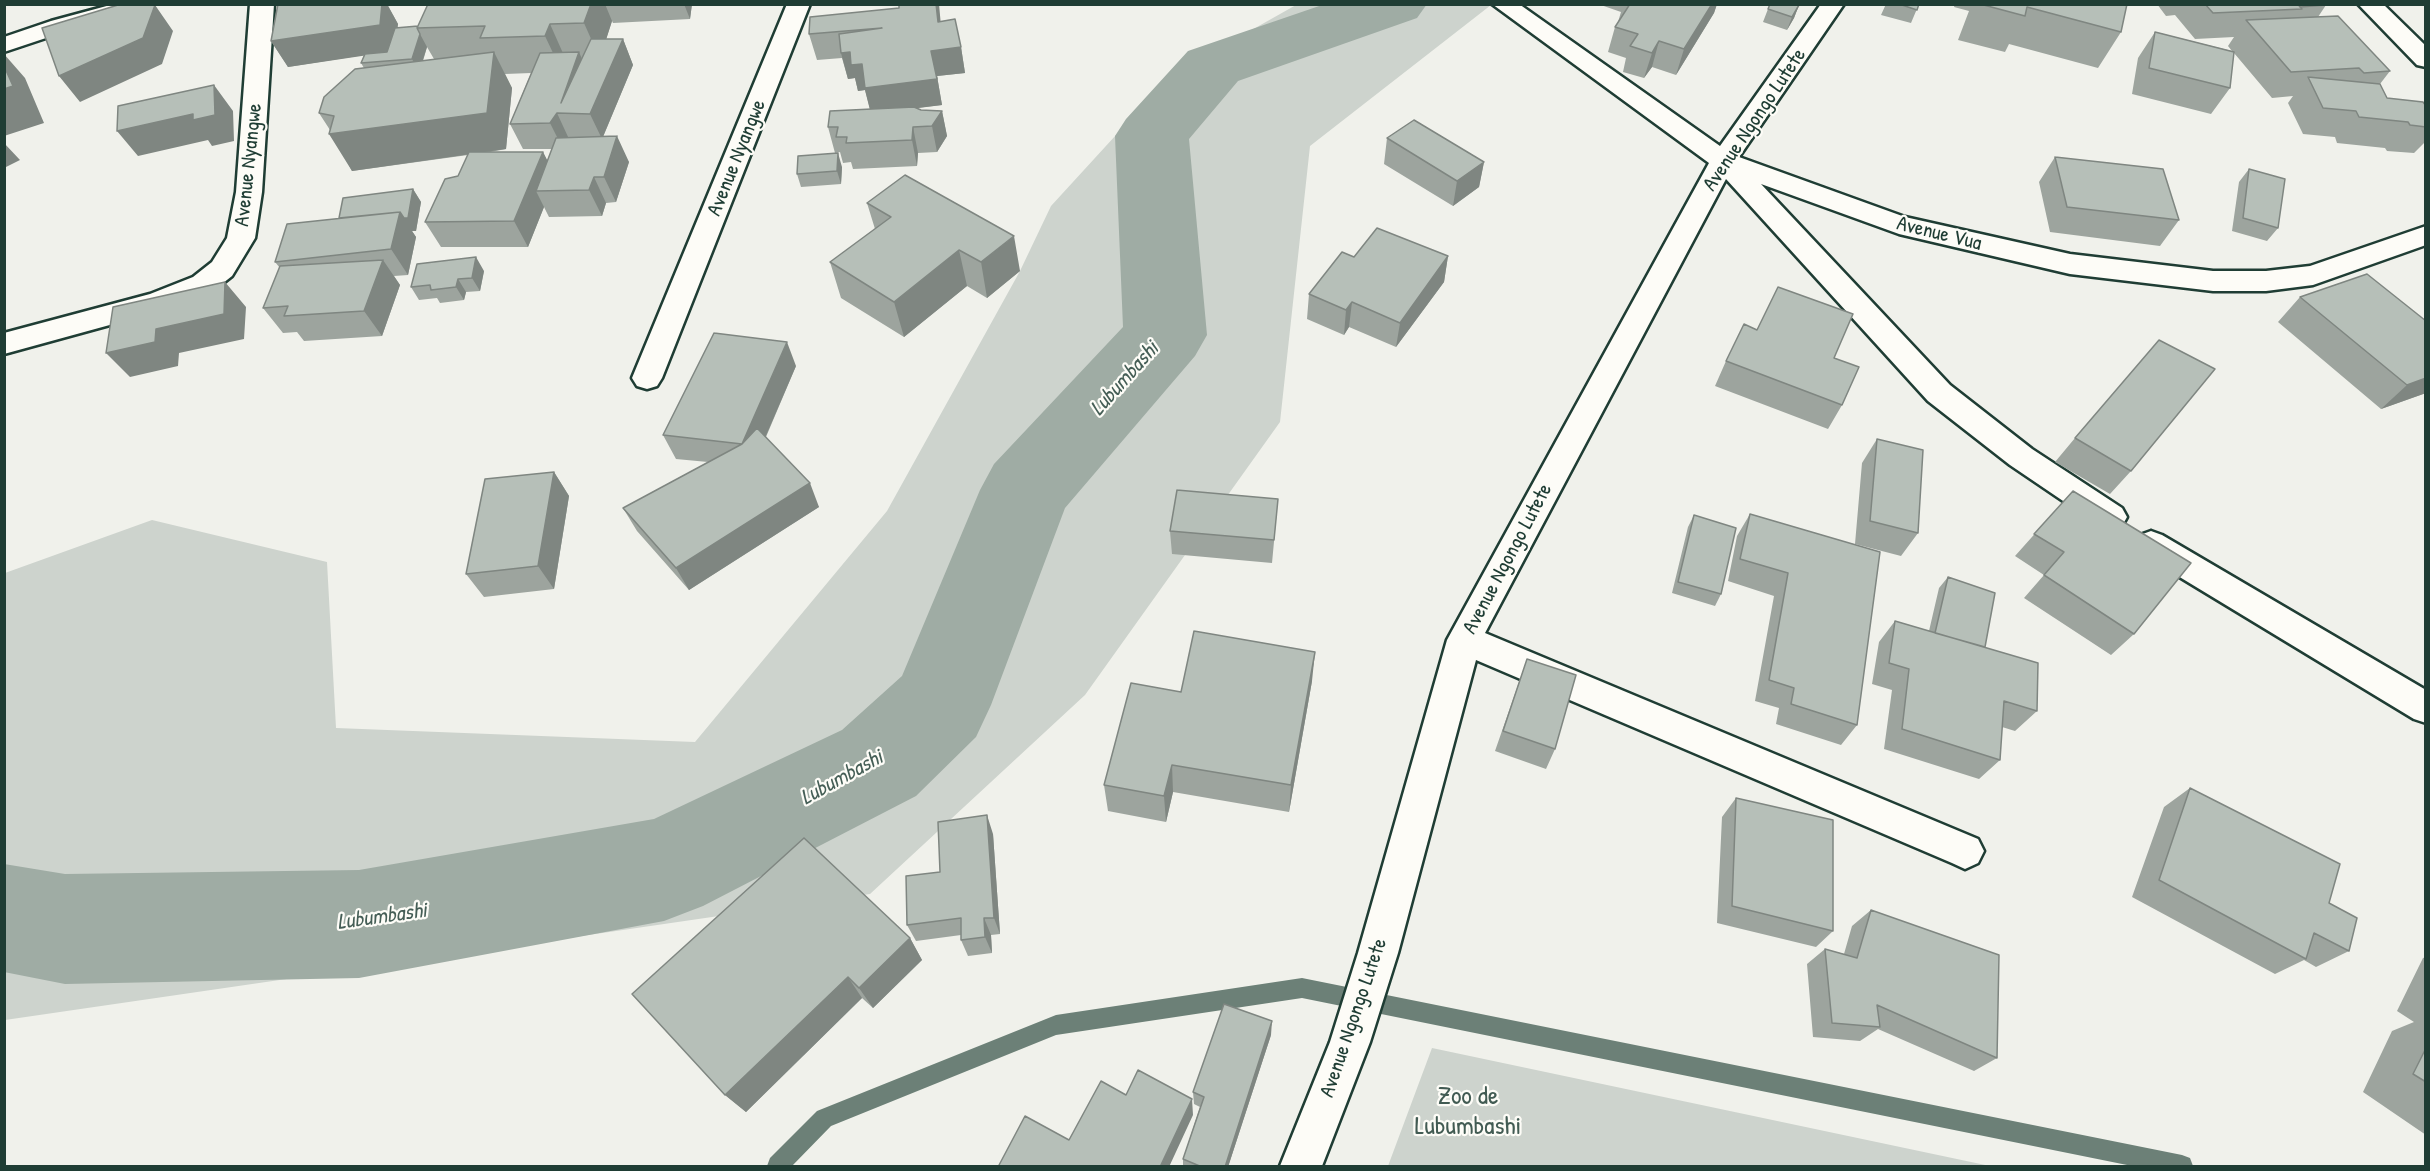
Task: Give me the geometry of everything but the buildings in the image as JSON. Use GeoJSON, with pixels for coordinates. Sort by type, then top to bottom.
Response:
{"type":"FeatureCollection","features":[{"type":"Feature","properties":{"kind":"street"},"geometry":{"type":"LineString","coordinates":[[4,45],[59,26],[143,4]]}},
{"type":"Feature","properties":{"kind":"street","name":"Avenue Nyangwe"},"geometry":{"type":"LineString","coordinates":[[4,344],[158,302],[203,284],[222,269],[241,238],[249,192],[262,4]]}},
{"type":"Feature","properties":{"kind":"street","name":"Avenue Nyangwe"},"geometry":{"type":"LineString","coordinates":[[647,378],[799,4]]}},
{"type":"Feature","properties":{"kind":"street","name":"Avenue Ngongo Lutete"},"geometry":{"type":"LineString","coordinates":[[1301,1167],[1350,1042],[1378,953],[1464,640],[1723,161],[1833,4]]}},
{"type":"Feature","properties":{"kind":"street"},"geometry":{"type":"LineString","coordinates":[[2369,4],[2426,60]]}},
{"type":"Feature","properties":{"kind":"street","name":"Avenue Vua"},"geometry":{"type":"LineString","coordinates":[[1503,5],[1723,161],[1899,225],[2049,260],[2213,281],[2266,281],[2313,275],[2426,236]]}},
{"type":"Feature","properties":{"kind":"street"},"geometry":{"type":"LineString","coordinates":[[1723,161],[1939,393],[2021,457],[2166,554],[2426,708]]}},
{"type":"Feature","properties":{"kind":"street"},"geometry":{"type":"LineString","coordinates":[[1464,640],[1965,850]]}},
{"type":"Feature","properties":{"kind":"green space"},"geometry":{"type":"Polygon","coordinates":[[[1296,5],[1491,5],[1310,146],[1280,422],[1085,695],[870,894],[5,1020],[5,573],[152,520],[327,562],[336,728],[695,742],[887,511],[1020,271],[1051,206],[1170,76],[1296,5]]]}},
{"type":"Feature","properties":{"kind":"green space","name":"Zoo de Lubumbashi"},"geometry":{"type":"Polygon","coordinates":[[[1432,1048],[1990,1166],[1388,1166],[1432,1048]]]}},
{"type":"Feature","properties":{"kind":"waterway","name":"Lubumbashi"},"geometry":{"type":"LineString","coordinates":[[4,918],[65,929],[359,924],[664,869],[879,763],[940,705],[1026,490],[1165,335],[1152,136],[1213,66],[1393,4]]}},
{"type":"Feature","properties":{"kind":"waterway"},"geometry":{"type":"LineString","coordinates":[[778,1166],[824,1118],[1056,1025],[1302,988],[2182,1166]]}}]}
